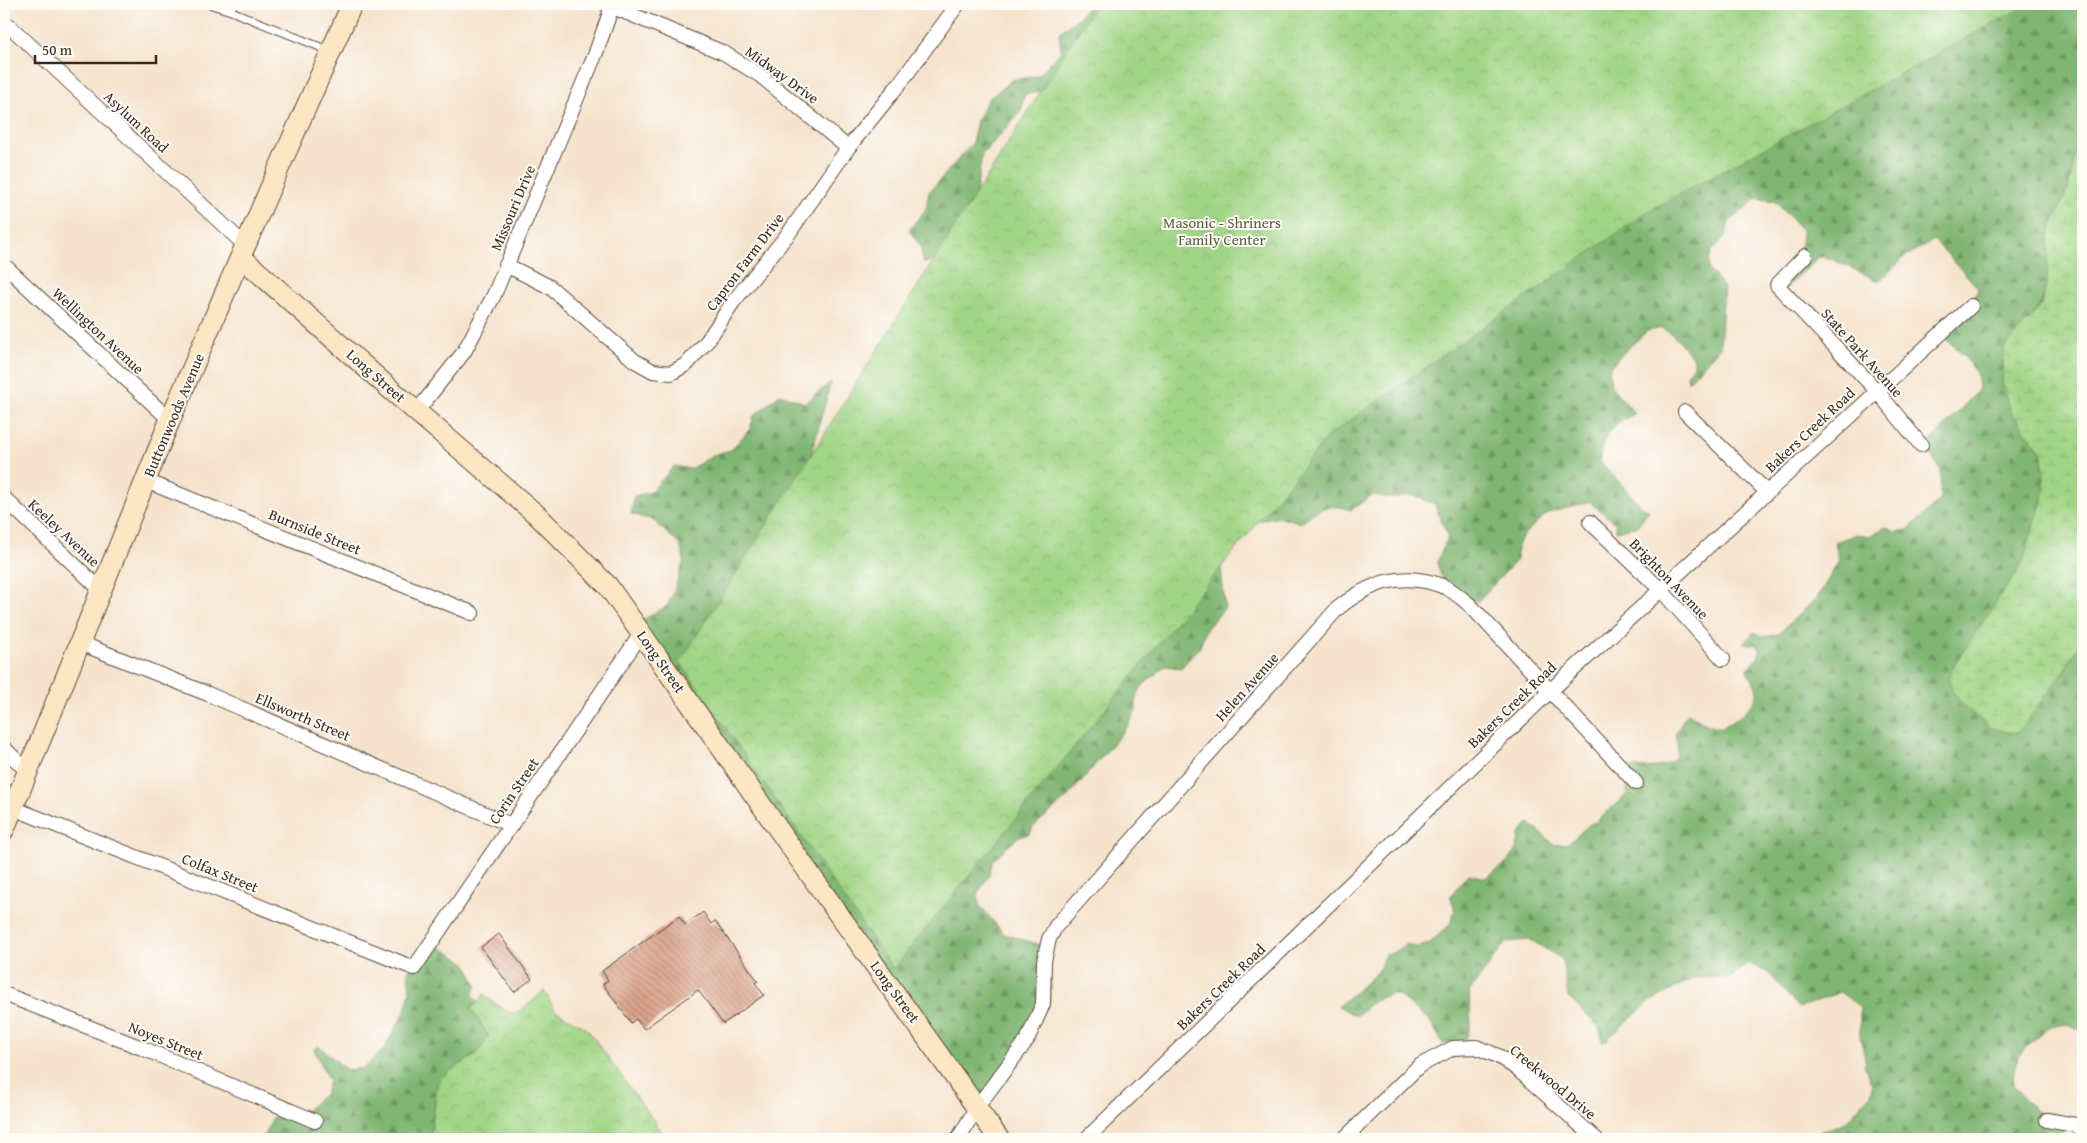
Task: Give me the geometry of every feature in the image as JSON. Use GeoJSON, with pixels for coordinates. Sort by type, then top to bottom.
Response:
{"type":"FeatureCollection","features":[{"type":"Feature","properties":{"kind":"street","name":"Buttonwoods Avenue"},"geometry":{"type":"LineString","coordinates":[[4,830],[170,420],[352,4]]}},
{"type":"Feature","properties":{"kind":"street","name":"Capron Farm Drive"},"geometry":{"type":"LineString","coordinates":[[506,265],[550,286],[635,361],[653,371],[671,373],[687,364],[708,340],[733,302],[789,233],[848,148],[900,83],[958,4]]}},
{"type":"Feature","properties":{"kind":"street","name":"Midway Drive"},"geometry":{"type":"LineString","coordinates":[[611,5],[724,54],[760,76],[848,148]]}},
{"type":"Feature","properties":{"kind":"street","name":"Missouri Drive"},"geometry":{"type":"LineString","coordinates":[[417,411],[464,352],[494,295],[591,64],[611,5]]}},
{"type":"Feature","properties":{"kind":"street","name":"Asylum Road"},"geometry":{"type":"LineString","coordinates":[[4,21],[244,252]]}},
{"type":"Feature","properties":{"kind":"street","name":"Long Street"},"geometry":{"type":"LineString","coordinates":[[244,252],[417,411],[537,515],[608,586],[802,863],[1000,1139]]}},
{"type":"Feature","properties":{"kind":"street","name":"State Park Avenue"},"geometry":{"type":"LineString","coordinates":[[1805,256],[1777,285],[1877,391],[1921,445]]}},
{"type":"Feature","properties":{"kind":"street","name":"Wellington Avenue"},"geometry":{"type":"LineString","coordinates":[[4,265],[170,420]]}},
{"type":"Feature","properties":{"kind":"street","name":"Bakers Creek Road"},"geometry":{"type":"LineString","coordinates":[[1086,1139],[1550,691],[1971,306]]}},
{"type":"Feature","properties":{"kind":"street"},"geometry":{"type":"LineString","coordinates":[[1685,412],[1767,492]]}},
{"type":"Feature","properties":{"kind":"street","name":"Burnside Street"},"geometry":{"type":"LineString","coordinates":[[146,481],[472,613]]}},
{"type":"Feature","properties":{"kind":"street","name":"Keeley Avenue"},"geometry":{"type":"LineString","coordinates":[[4,498],[102,591]]}},
{"type":"Feature","properties":{"kind":"street","name":"Brighton Avenue"},"geometry":{"type":"LineString","coordinates":[[1590,522],[1660,589],[1723,659]]}},
{"type":"Feature","properties":{"kind":"street","name":"Helen Avenue"},"geometry":{"type":"LineString","coordinates":[[958,1139],[977,1107],[1027,1040],[1043,1004],[1044,961],[1049,939],[1056,926],[1337,610],[1356,594],[1378,584],[1398,580],[1420,579],[1446,588],[1470,605],[1636,783]]}},
{"type":"Feature","properties":{"kind":"street","name":"Corin Street"},"geometry":{"type":"LineString","coordinates":[[414,968],[642,634]]}},
{"type":"Feature","properties":{"kind":"street","name":"Ellsworth Street"},"geometry":{"type":"LineString","coordinates":[[80,643],[214,696],[511,825]]}},
{"type":"Feature","properties":{"kind":"street"},"geometry":{"type":"LineString","coordinates":[[4,748],[28,772]]}},
{"type":"Feature","properties":{"kind":"street","name":"Colfax Street"},"geometry":{"type":"LineString","coordinates":[[13,808],[414,968]]}},
{"type":"Feature","properties":{"kind":"street","name":"Noyes Street"},"geometry":{"type":"LineString","coordinates":[[4,994],[142,1048],[315,1121]]}},
{"type":"Feature","properties":{"kind":"street","name":"Creekwood Drive"},"geometry":{"type":"LineString","coordinates":[[1344,1139],[1419,1066],[1453,1048],[1476,1048],[1498,1056],[1516,1068],[1596,1139]]}},
{"type":"Feature","properties":{"kind":"street"},"geometry":{"type":"LineString","coordinates":[[2047,1120],[2075,1125],[2083,1130]]}},
{"type":"Feature","properties":{"kind":"lane"},"geometry":{"type":"LineString","coordinates":[[209,4],[232,7],[332,52]]}},
{"type":"Feature","properties":{"kind":"green space"},"geometry":{"type":"Polygon","coordinates":[[[1091,4],[1113,4],[1058,86],[1024,95],[1021,111],[982,155],[968,243],[953,256],[924,263],[920,245],[909,230],[926,209],[929,192],[972,144],[977,120],[988,99],[1012,80],[1038,76],[1061,51],[1059,33],[1078,18],[1091,4]]]}},
{"type":"Feature","properties":{"kind":"green space","name":"Masonic - Shriners Family Center"},"geometry":{"type":"Polygon","coordinates":[[[1096,4],[2029,4],[1650,210],[1329,435],[893,969],[680,662],[1096,4]]]}},
{"type":"Feature","properties":{"kind":"green space"},"geometry":{"type":"Polygon","coordinates":[[[1877,4],[2083,4],[2083,99],[2078,111],[2077,144],[2069,185],[2049,234],[2047,282],[2040,306],[2004,349],[2002,382],[2009,409],[2042,453],[2045,491],[2022,564],[1950,672],[1951,690],[2017,733],[2058,680],[2083,640],[2083,1030],[2066,1024],[2049,1027],[2018,1056],[2013,1075],[2013,1086],[2036,1111],[2059,1116],[2070,1122],[2058,1139],[2015,1139],[2010,1137],[2004,1139],[1815,1139],[1817,1133],[1846,1122],[1870,1094],[1872,1086],[1864,1064],[1866,1063],[1860,1036],[1860,1007],[1840,992],[1799,1008],[1769,973],[1747,963],[1732,977],[1694,978],[1648,1003],[1603,1043],[1599,1027],[1568,997],[1562,959],[1531,940],[1506,942],[1469,992],[1471,1025],[1466,1039],[1443,1044],[1430,1021],[1398,995],[1391,994],[1375,1000],[1356,1016],[1338,1006],[1378,972],[1385,954],[1392,953],[1407,944],[1415,947],[1427,945],[1450,925],[1455,909],[1450,896],[1468,874],[1485,878],[1503,866],[1516,849],[1519,835],[1529,823],[1555,845],[1569,843],[1627,794],[1628,768],[1657,767],[1672,761],[1676,756],[1675,735],[1687,713],[1715,727],[1726,725],[1739,717],[1751,705],[1757,695],[1755,685],[1746,670],[1757,660],[1760,651],[1756,645],[1744,643],[1754,632],[1765,637],[1778,634],[1817,598],[1839,561],[1835,542],[1857,534],[1868,537],[1885,527],[1895,532],[1908,530],[1940,500],[1941,470],[1925,447],[1976,393],[1978,385],[1973,368],[1960,352],[1939,332],[1939,328],[1977,293],[1978,288],[1934,240],[1906,256],[1879,281],[1827,257],[1819,257],[1785,289],[1774,279],[1798,252],[1802,230],[1776,202],[1757,198],[1729,222],[1726,235],[1712,251],[1709,261],[1709,270],[1724,287],[1720,347],[1688,382],[1687,375],[1694,365],[1694,359],[1673,335],[1662,328],[1647,331],[1616,360],[1609,371],[1611,386],[1635,414],[1621,422],[1610,432],[1603,446],[1600,461],[1643,508],[1649,510],[1637,526],[1616,531],[1616,524],[1590,502],[1548,513],[1523,535],[1517,548],[1517,560],[1478,601],[1474,601],[1443,581],[1437,563],[1448,536],[1434,504],[1411,495],[1393,498],[1372,495],[1351,510],[1335,507],[1323,508],[1300,523],[1285,518],[1278,518],[1265,519],[1243,525],[1221,568],[1225,608],[1206,629],[1200,647],[1181,668],[1165,666],[1142,686],[1136,696],[1136,710],[1127,727],[1067,798],[1033,827],[1030,834],[1018,837],[993,860],[989,875],[978,893],[979,905],[1004,934],[1048,947],[1051,989],[1048,1005],[978,1104],[635,624],[667,606],[684,560],[680,545],[653,520],[631,514],[634,496],[651,492],[674,466],[690,469],[716,454],[731,450],[750,429],[754,416],[780,394],[805,403],[831,382],[807,469],[1877,4]]]}},
{"type":"Feature","properties":{"kind":"green space"},"geometry":{"type":"Polygon","coordinates":[[[2083,99],[2083,640],[2058,680],[2017,734],[1991,728],[1966,708],[1951,690],[1950,671],[2022,564],[2045,491],[2042,453],[2009,409],[2002,382],[2004,348],[2041,306],[2047,282],[2049,234],[2069,185],[2077,144],[2078,111],[2083,99]]]}},
{"type":"Feature","properties":{"kind":"green space"},"geometry":{"type":"Polygon","coordinates":[[[434,943],[466,963],[477,985],[472,995],[479,1002],[472,1008],[489,1036],[476,1055],[445,1074],[438,1082],[430,1139],[262,1139],[276,1112],[300,1115],[325,1094],[329,1081],[314,1049],[319,1046],[347,1070],[364,1068],[385,1048],[404,1013],[410,992],[408,971],[434,943]]]}},
{"type":"Feature","properties":{"kind":"green space"},"geometry":{"type":"Polygon","coordinates":[[[544,991],[555,1010],[587,1029],[667,1139],[430,1139],[438,1082],[445,1074],[476,1055],[489,1036],[471,1008],[479,1002],[484,994],[502,1009],[514,1012],[526,1006],[544,991]]]}},
{"type":"Feature","properties":{"kind":"building"},"geometry":{"type":"Polygon","coordinates":[[[703,912],[711,924],[715,921],[758,981],[755,983],[764,995],[723,1024],[698,990],[644,1029],[636,1019],[631,1023],[603,984],[608,980],[602,971],[679,916],[685,925],[703,912]]]}},
{"type":"Feature","properties":{"kind":"building"},"geometry":{"type":"Polygon","coordinates":[[[499,934],[532,979],[514,992],[481,947],[499,934]]]}}]}
